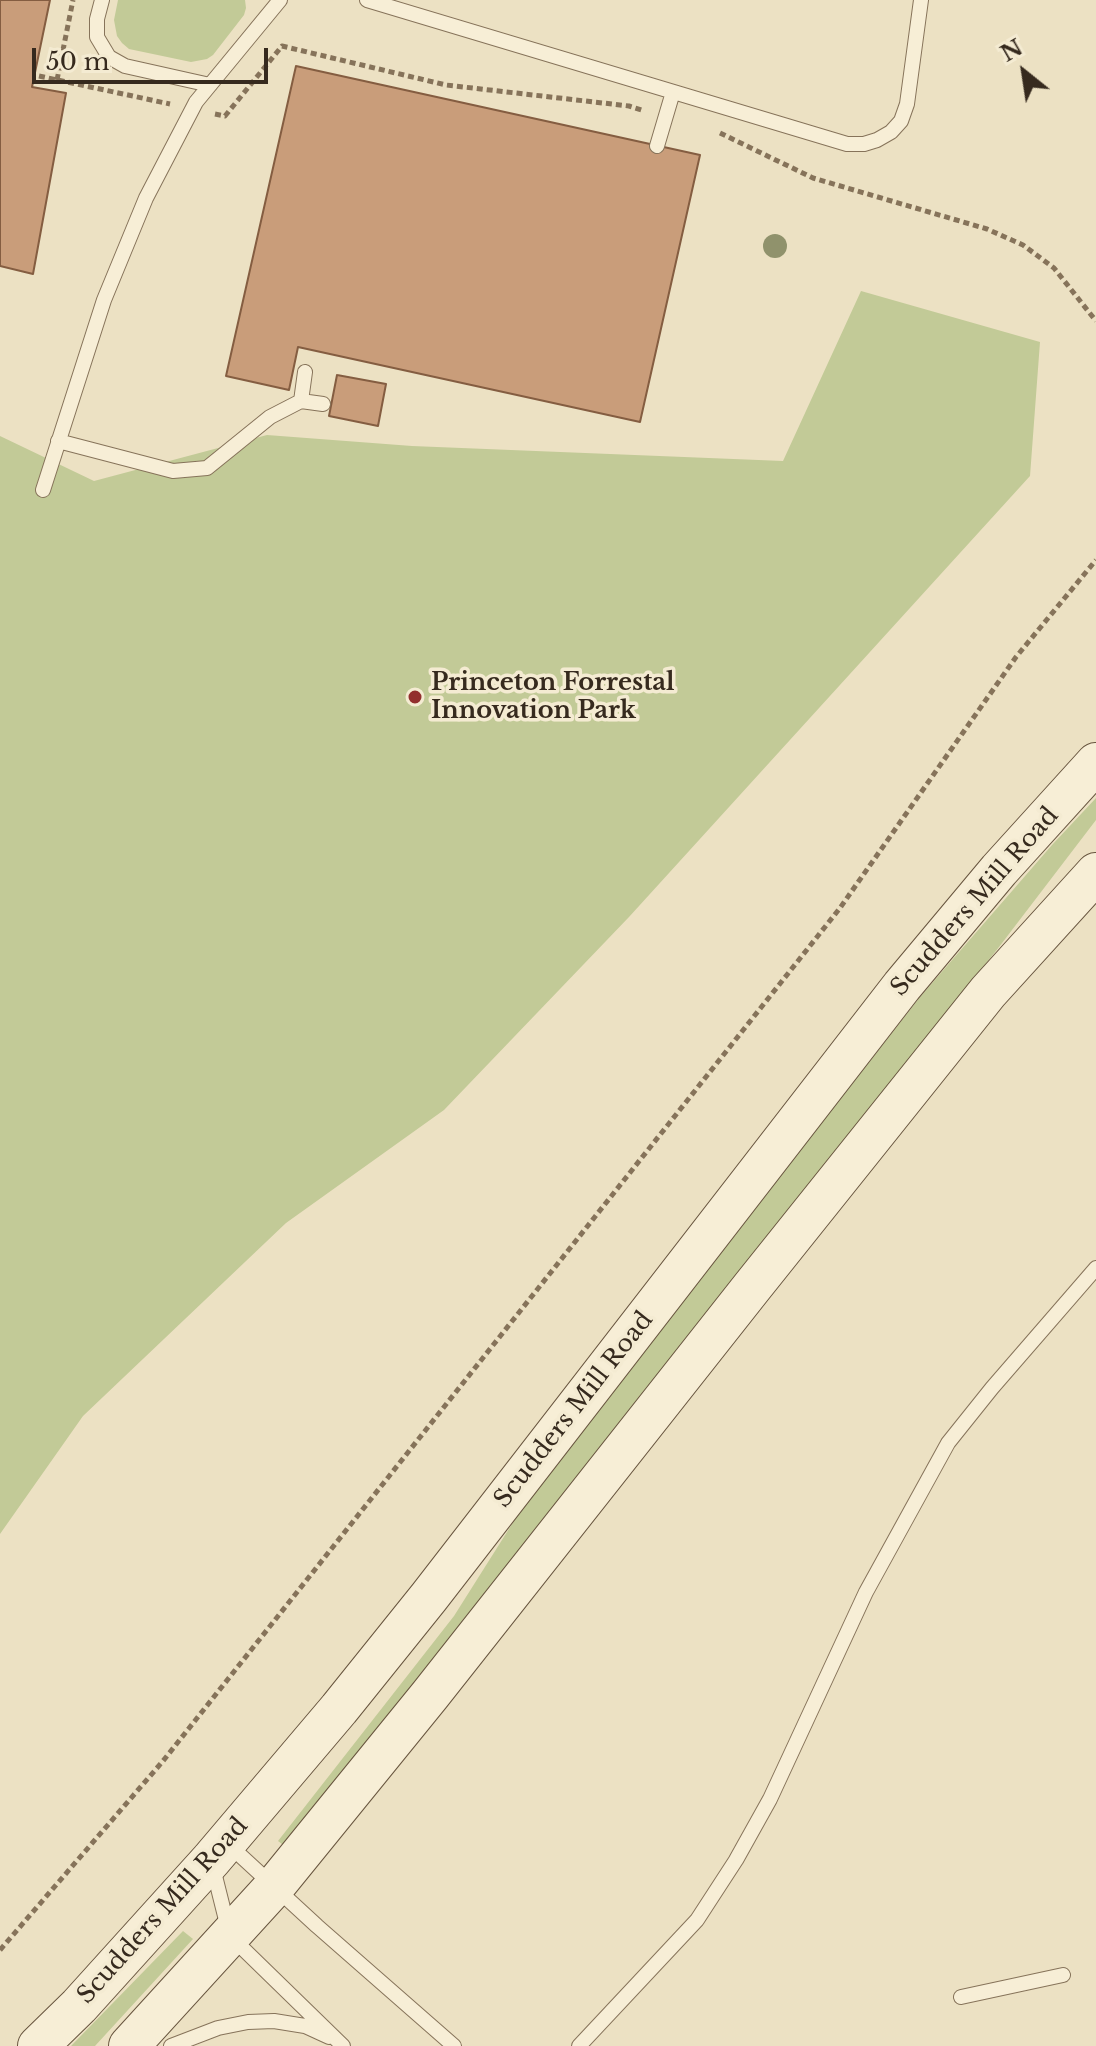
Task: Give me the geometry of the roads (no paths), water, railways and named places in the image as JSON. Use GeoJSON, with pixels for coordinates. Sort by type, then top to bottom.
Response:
{"type":"FeatureCollection","features":[{"type":"Feature","properties":{"kind":"main road","name":"Scudders Mill Road"},"geometry":{"type":"LineString","coordinates":[[38,2046],[79,2006],[218,1851],[339,1709],[902,986],[999,870],[1096,763]]}},
{"type":"Feature","properties":{"kind":"main road"},"geometry":{"type":"LineString","coordinates":[[129,2046],[274,1887],[988,992],[1096,873]]}},
{"type":"Feature","properties":{"kind":"lane"},"geometry":{"type":"LineString","coordinates":[[102,0],[97,19],[97,37],[109,57],[125,66],[210,85]]}},
{"type":"Feature","properties":{"kind":"lane"},"geometry":{"type":"LineString","coordinates":[[43,490],[104,300],[146,198],[192,109],[280,0]]}},
{"type":"Feature","properties":{"kind":"lane"},"geometry":{"type":"LineString","coordinates":[[367,0],[847,144],[877,140],[891,132],[901,121],[907,104],[921,0]]}},
{"type":"Feature","properties":{"kind":"lane"},"geometry":{"type":"LineString","coordinates":[[657,146],[673,92]]}},
{"type":"Feature","properties":{"kind":"lane"},"geometry":{"type":"LineString","coordinates":[[301,401],[305,372]]}},
{"type":"Feature","properties":{"kind":"lane"},"geometry":{"type":"LineString","coordinates":[[58,441],[173,471],[207,468],[270,417],[301,401],[323,404]]}},
{"type":"Feature","properties":{"kind":"lane"},"geometry":{"type":"LineString","coordinates":[[579,2046],[697,1920],[770,1799],[866,1592],[948,1443],[1096,1268]]}},
{"type":"Feature","properties":{"kind":"lane"},"geometry":{"type":"LineString","coordinates":[[218,1851],[274,1887],[454,2046]]}},
{"type":"Feature","properties":{"kind":"lane"},"geometry":{"type":"LineString","coordinates":[[218,1851],[230,1936],[340,2043]]}},
{"type":"Feature","properties":{"kind":"lane"},"geometry":{"type":"LineString","coordinates":[[961,1997],[1063,1975]]}},
{"type":"Feature","properties":{"kind":"lane"},"geometry":{"type":"LineString","coordinates":[[171,2046],[218,2028],[274,2021],[305,2026],[340,2043]]}},
{"type":"Feature","properties":{"kind":"place","name":"Princeton Forrestal Innovation Park"},"geometry":{"type":"Point","coordinates":[415,697]}}]}
